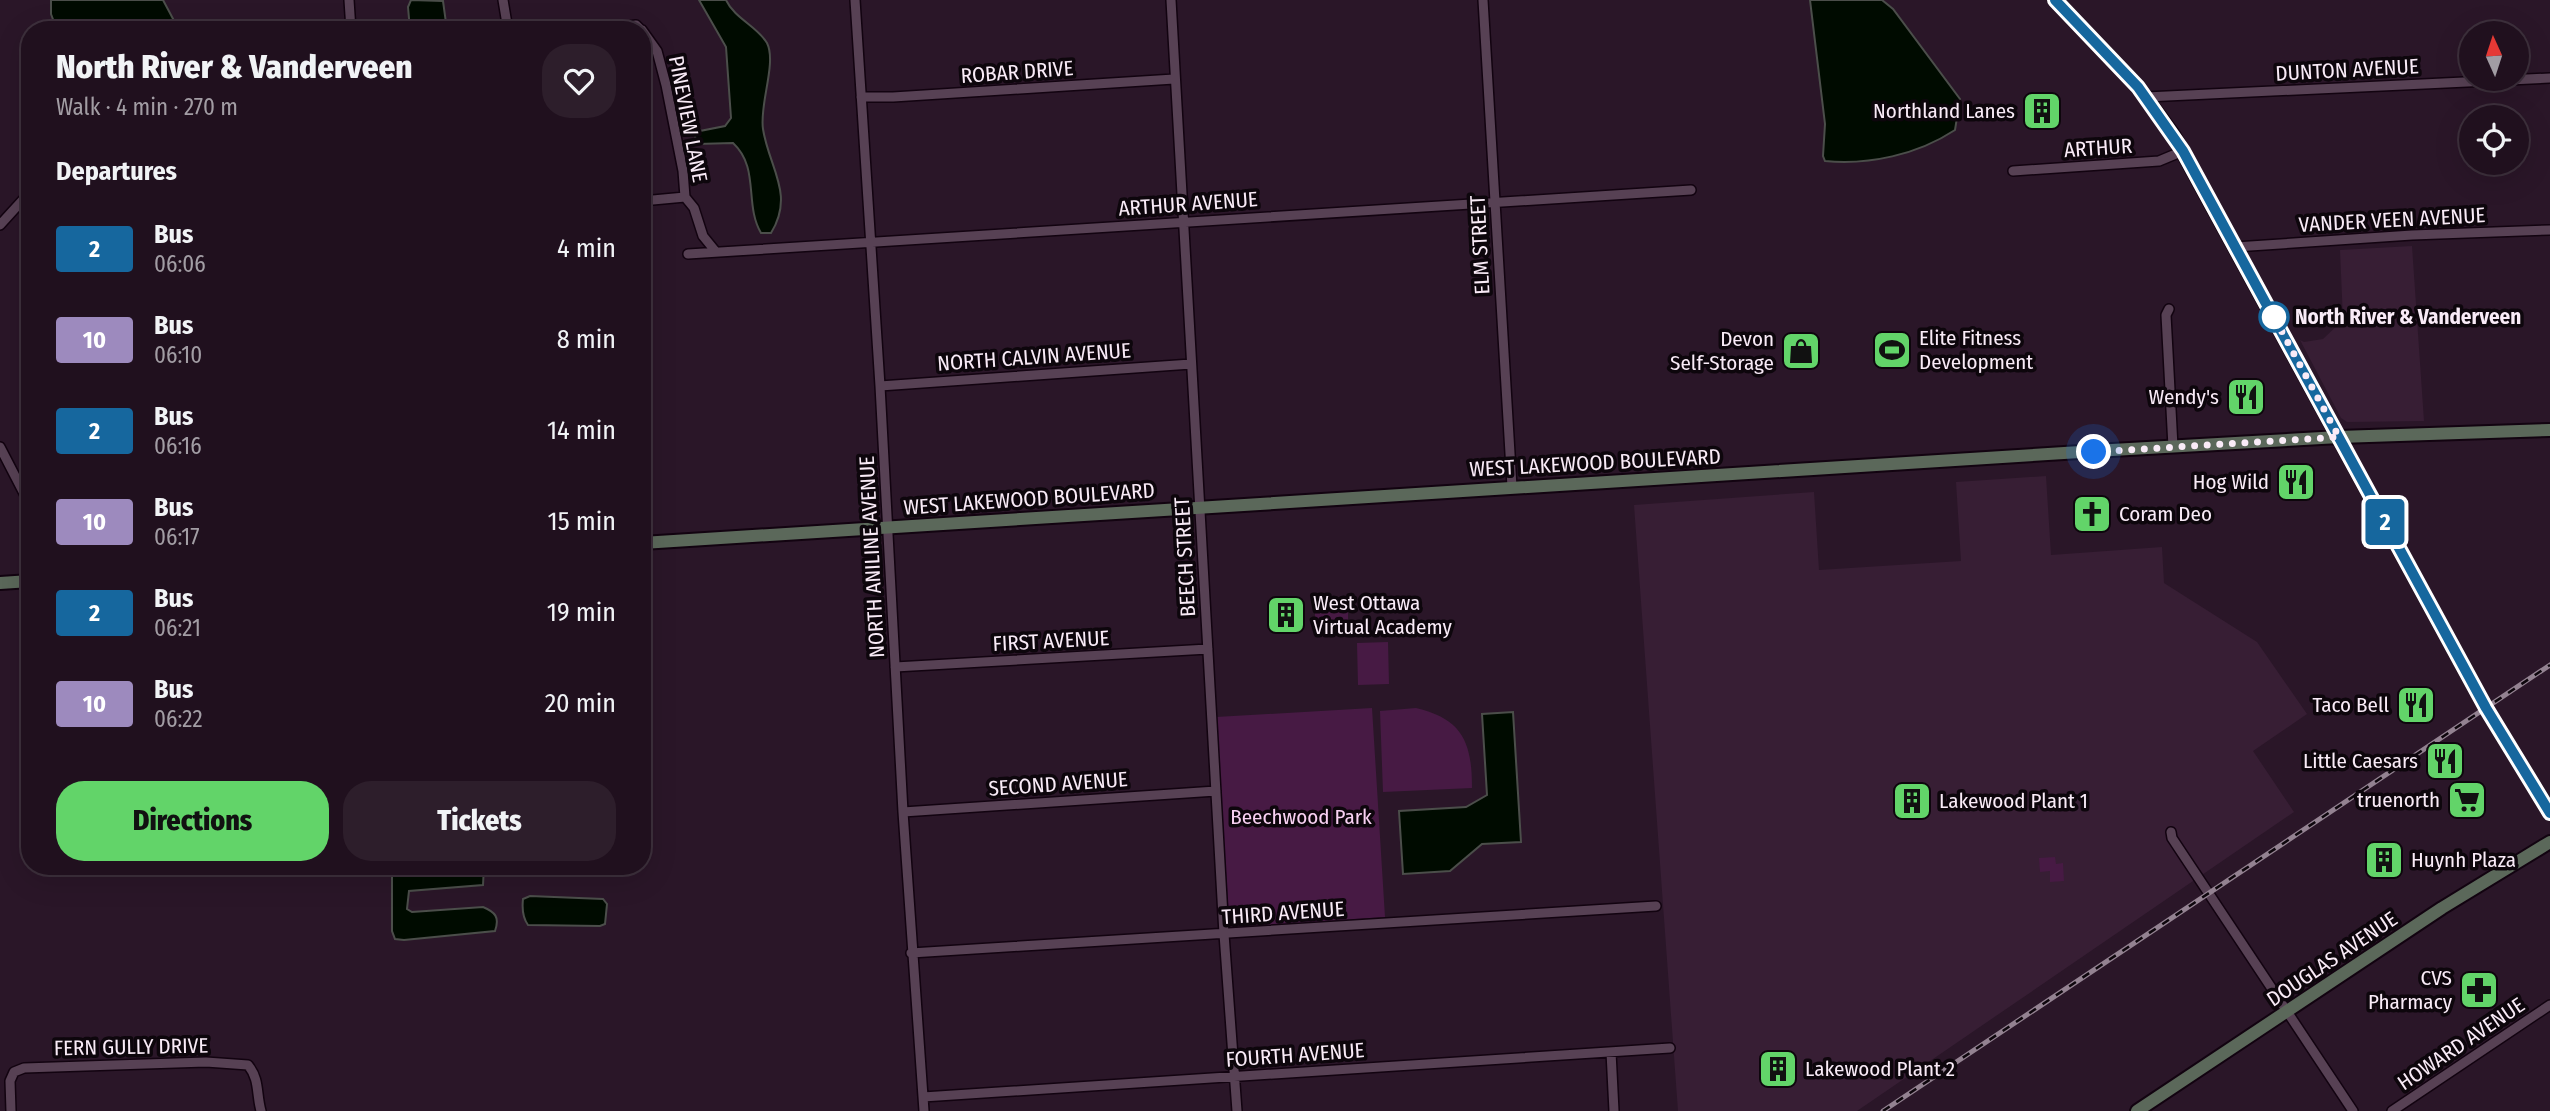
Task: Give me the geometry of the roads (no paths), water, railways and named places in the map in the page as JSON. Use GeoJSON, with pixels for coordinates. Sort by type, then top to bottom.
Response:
{"type":"FeatureCollection","features":[{"type":"Feature","properties":{"kind":"street"},"geometry":{"type":"LineString","coordinates":[[349,0],[350,21]]}},
{"type":"Feature","properties":{"kind":"street"},"geometry":{"type":"LineString","coordinates":[[503,0],[506,21]]}},
{"type":"Feature","properties":{"kind":"street","name":"NORTH ANILINE AVENUE"},"geometry":{"type":"LineString","coordinates":[[855,0],[880,386],[902,812],[924,1111]]}},
{"type":"Feature","properties":{"kind":"street","name":"BEECH STREET"},"geometry":{"type":"LineString","coordinates":[[1171,0],[1224,934],[1237,1111]]}},
{"type":"Feature","properties":{"kind":"street","name":"ELM STREET"},"geometry":{"type":"LineString","coordinates":[[1483,0],[1512,487]]}},
{"type":"Feature","properties":{"kind":"street"},"geometry":{"type":"LineString","coordinates":[[2055,0],[2064,6],[2146,97],[2183,151],[2486,708],[2550,813]]}},
{"type":"Feature","properties":{"kind":"street","name":"PINEVIEW LANE"},"geometry":{"type":"LineString","coordinates":[[651,43],[657,51],[666,85],[683,171],[685,197],[694,208],[703,236],[716,252]]}},
{"type":"Feature","properties":{"kind":"street","name":"DUNTON AVENUE"},"geometry":{"type":"LineString","coordinates":[[2146,97],[2550,78]]}},
{"type":"Feature","properties":{"kind":"street","name":"ROBAR DRIVE"},"geometry":{"type":"LineString","coordinates":[[862,97],[1174,79]]}},
{"type":"Feature","properties":{"kind":"street","name":"ARTHUR"},"geometry":{"type":"LineString","coordinates":[[2013,171],[2159,161],[2183,151]]}},
{"type":"Feature","properties":{"kind":"street","name":"ARTHUR AVENUE"},"geometry":{"type":"LineString","coordinates":[[688,254],[1690,190]]}},
{"type":"Feature","properties":{"kind":"street"},"geometry":{"type":"LineString","coordinates":[[651,200],[685,197]]}},
{"type":"Feature","properties":{"kind":"street"},"geometry":{"type":"LineString","coordinates":[[0,225],[21,202]]}},
{"type":"Feature","properties":{"kind":"street","name":"VANDER VEEN AVENUE"},"geometry":{"type":"LineString","coordinates":[[2235,247],[2412,235],[2550,230]]}},
{"type":"Feature","properties":{"kind":"street"},"geometry":{"type":"LineString","coordinates":[[2169,309],[2166,315],[2173,447]]}},
{"type":"Feature","properties":{"kind":"street","name":"NORTH CALVIN AVENUE"},"geometry":{"type":"LineString","coordinates":[[880,386],[1191,364]]}},
{"type":"Feature","properties":{"kind":"street","name":"WEST LAKEWOOD BOULEVARD"},"geometry":{"type":"LineString","coordinates":[[651,543],[1200,506],[2339,437],[2550,430]]}},
{"type":"Feature","properties":{"kind":"street"},"geometry":{"type":"LineString","coordinates":[[0,447],[21,488]]}},
{"type":"Feature","properties":{"kind":"street"},"geometry":{"type":"LineString","coordinates":[[0,583],[21,582]]}},
{"type":"Feature","properties":{"kind":"street","name":"FIRST AVENUE"},"geometry":{"type":"LineString","coordinates":[[895,667],[1208,649]]}},
{"type":"Feature","properties":{"kind":"street","name":"SECOND AVENUE"},"geometry":{"type":"LineString","coordinates":[[902,812],[1216,791]]}},
{"type":"Feature","properties":{"kind":"street"},"geometry":{"type":"LineString","coordinates":[[2171,832],[2176,845],[2353,1111]]}},
{"type":"Feature","properties":{"kind":"street","name":"DOUGLAS AVENUE"},"geometry":{"type":"LineString","coordinates":[[2137,1111],[2442,908],[2550,842]]}},
{"type":"Feature","properties":{"kind":"street","name":"THIRD AVENUE"},"geometry":{"type":"LineString","coordinates":[[911,953],[1656,906]]}},
{"type":"Feature","properties":{"kind":"street","name":"HOWARD AVENUE"},"geometry":{"type":"LineString","coordinates":[[2392,1111],[2550,1005]]}},
{"type":"Feature","properties":{"kind":"street","name":"FOURTH AVENUE"},"geometry":{"type":"LineString","coordinates":[[923,1097],[1670,1048]]}},
{"type":"Feature","properties":{"kind":"street"},"geometry":{"type":"LineString","coordinates":[[1611,1052],[1614,1111]]}},
{"type":"Feature","properties":{"kind":"street","name":"FERN GULLY DRIVE"},"geometry":{"type":"LineString","coordinates":[[11,1111],[10,1082],[14,1072],[33,1066],[206,1062],[248,1065],[257,1076],[261,1111]]}},
{"type":"Feature","properties":{"kind":"railway"},"geometry":{"type":"LineString","coordinates":[[1883,1111],[2550,665]]}},
{"type":"Feature","properties":{"kind":"place","name":"Northland Lanes"},"geometry":{"type":"Point","coordinates":[2042,111]}},
{"type":"Feature","properties":{"kind":"place","name":"North River & Vanderveen"},"geometry":{"type":"Point","coordinates":[2274,317]}},
{"type":"Feature","properties":{"kind":"place","name":"Elite Fitness Development"},"geometry":{"type":"Point","coordinates":[1892,350]}},
{"type":"Feature","properties":{"kind":"place","name":"Devon Self-Storage"},"geometry":{"type":"Point","coordinates":[1801,351]}},
{"type":"Feature","properties":{"kind":"place","name":"Wendy's"},"geometry":{"type":"Point","coordinates":[2246,397]}},
{"type":"Feature","properties":{"kind":"place","name":"Hog Wild"},"geometry":{"type":"Point","coordinates":[2296,482]}},
{"type":"Feature","properties":{"kind":"place","name":"Coram Deo"},"geometry":{"type":"Point","coordinates":[2092,514]}},
{"type":"Feature","properties":{"kind":"place","name":"West Ottawa Virtual Academy"},"geometry":{"type":"Point","coordinates":[1286,615]}},
{"type":"Feature","properties":{"kind":"place","name":"Taco Bell"},"geometry":{"type":"Point","coordinates":[2416,705]}},
{"type":"Feature","properties":{"kind":"place","name":"Little Caesars"},"geometry":{"type":"Point","coordinates":[2445,761]}},
{"type":"Feature","properties":{"kind":"place","name":"truenorth"},"geometry":{"type":"Point","coordinates":[2467,800]}},
{"type":"Feature","properties":{"kind":"place","name":"Lakewood Plant 1"},"geometry":{"type":"Point","coordinates":[1912,801]}},
{"type":"Feature","properties":{"kind":"place","name":"Huynh Plaza"},"geometry":{"type":"Point","coordinates":[2384,860]}},
{"type":"Feature","properties":{"kind":"place","name":"CVS Pharmacy"},"geometry":{"type":"Point","coordinates":[2479,990]}},
{"type":"Feature","properties":{"kind":"place","name":"Lakewood Plant 2"},"geometry":{"type":"Point","coordinates":[1778,1069]}},
{"type":"Feature","properties":{"kind":"park label","name":"Beechwood Park"},"geometry":{"type":"Point","coordinates":[1301,817]}}]}
